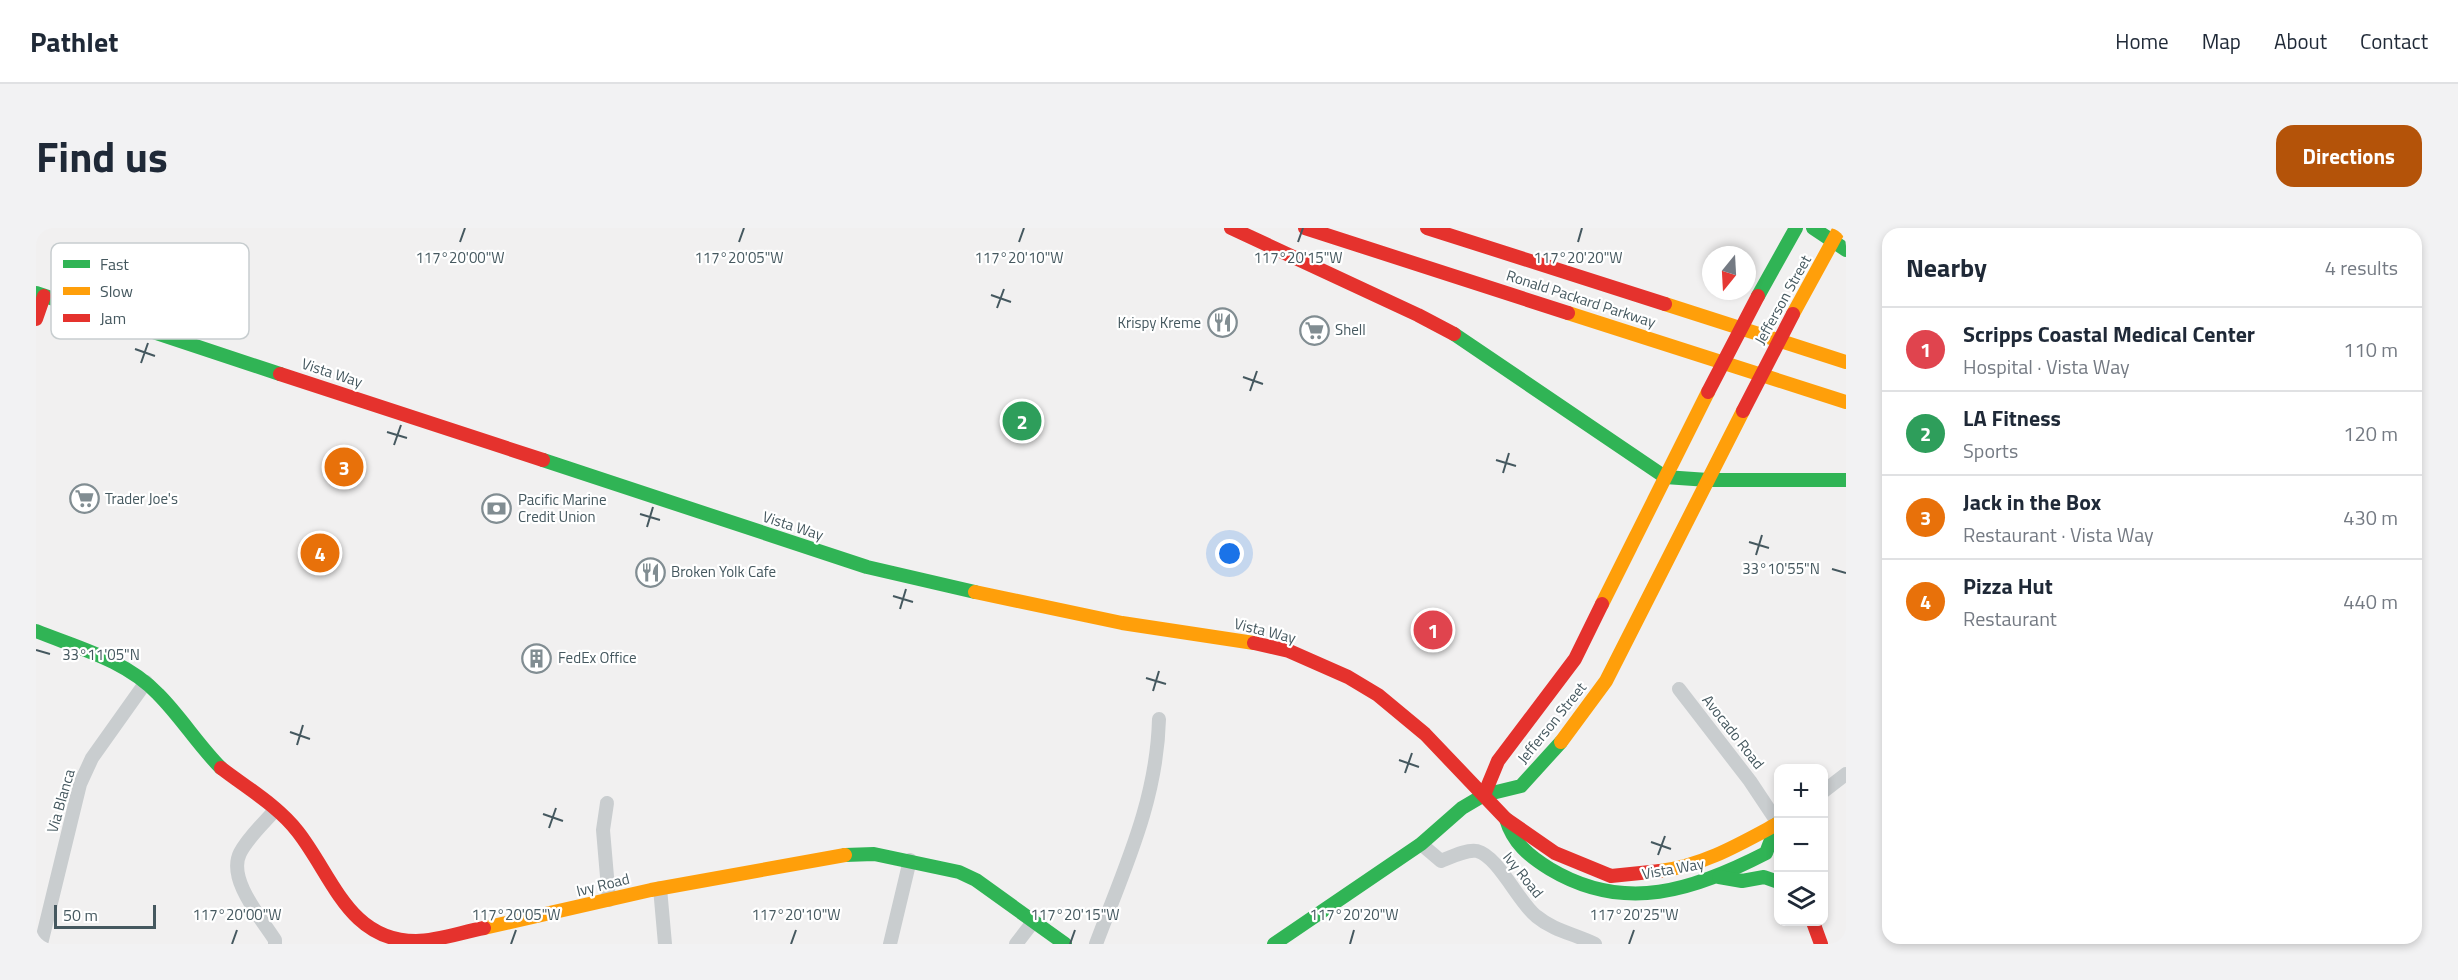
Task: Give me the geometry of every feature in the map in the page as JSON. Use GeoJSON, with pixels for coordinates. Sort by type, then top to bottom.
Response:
{"type":"FeatureCollection","features":[{"type":"Feature","properties":{"kind":"main road"},"geometry":{"type":"LineString","coordinates":[[1231,228],[1418,315],[1455,335],[1665,477],[1708,480],[1846,480]]}},
{"type":"Feature","properties":{"kind":"main road","name":"Ronald Packard Parkway"},"geometry":{"type":"LineString","coordinates":[[1305,228],[1846,402]]}},
{"type":"Feature","properties":{"kind":"main road","name":"Ronald Packard Parkway"},"geometry":{"type":"LineString","coordinates":[[1427,228],[1846,362]]}},
{"type":"Feature","properties":{"kind":"main road","name":"Jefferson Street"},"geometry":{"type":"LineString","coordinates":[[1484,795],[1498,761],[1575,659],[1708,392],[1796,228]]}},
{"type":"Feature","properties":{"kind":"main road"},"geometry":{"type":"LineString","coordinates":[[1813,228],[1846,250]]}},
{"type":"Feature","properties":{"kind":"main road","name":"Jefferson Street"},"geometry":{"type":"LineString","coordinates":[[1484,795],[1521,786],[1555,750],[1606,681],[1793,314],[1840,228]]}},
{"type":"Feature","properties":{"kind":"main road"},"geometry":{"type":"LineString","coordinates":[[36,319],[40,294]]}},
{"type":"Feature","properties":{"kind":"main road","name":"Vista Way"},"geometry":{"type":"LineString","coordinates":[[176,339],[867,567],[930,583],[1122,623],[1238,639],[1289,651],[1348,677],[1378,695],[1425,734],[1506,819],[1555,853],[1611,876],[1664,872],[1681,868],[1710,859],[1774,827]]}},
{"type":"Feature","properties":{"kind":"main road","name":"Ivy Road"},"geometry":{"type":"LineString","coordinates":[[36,631],[122,665],[146,682],[159,694],[204,751],[221,768],[276,809],[298,832],[343,902],[362,924],[392,942],[418,941],[552,914],[660,888],[834,855],[874,854],[959,872],[976,880],[1065,944]]}},
{"type":"Feature","properties":{"kind":"main road"},"geometry":{"type":"LineString","coordinates":[[1274,944],[1420,844],[1462,808],[1484,795]]}},
{"type":"Feature","properties":{"kind":"main road","name":"Vista Way"},"geometry":{"type":"LineString","coordinates":[[1506,819],[1515,843],[1536,861],[1567,878],[1603,892],[1638,892],[1670,888],[1698,884],[1719,877],[1766,853],[1774,834]]}},
{"type":"Feature","properties":{"kind":"main road"},"geometry":{"type":"LineString","coordinates":[[1719,877],[1742,881],[1764,877],[1774,880]]}},
{"type":"Feature","properties":{"kind":"main road"},"geometry":{"type":"LineString","coordinates":[[1815,926],[1821,944]]}},
{"type":"Feature","properties":{"kind":"main road"},"geometry":{"type":"LineString","coordinates":[[482,928],[482,944]]}},
{"type":"Feature","properties":{"kind":"street","name":"Via Blanca"},"geometry":{"type":"LineString","coordinates":[[41,944],[80,784],[92,758],[146,682]]}},
{"type":"Feature","properties":{"kind":"street","name":"Avocado Road"},"geometry":{"type":"LineString","coordinates":[[1679,689],[1750,781],[1774,819]]}},
{"type":"Feature","properties":{"kind":"street"},"geometry":{"type":"LineString","coordinates":[[1096,944],[1142,824],[1158,749],[1159,719]]}},
{"type":"Feature","properties":{"kind":"street"},"geometry":{"type":"LineString","coordinates":[[1828,788],[1846,774]]}},
{"type":"Feature","properties":{"kind":"street"},"geometry":{"type":"LineString","coordinates":[[607,803],[603,830],[609,900]]}},
{"type":"Feature","properties":{"kind":"street"},"geometry":{"type":"LineString","coordinates":[[274,944],[275,940],[236,873],[240,853],[276,809]]}},
{"type":"Feature","properties":{"kind":"street","name":"Ivy Road"},"geometry":{"type":"LineString","coordinates":[[1420,844],[1441,861],[1469,852],[1477,851],[1485,855],[1502,872],[1527,909],[1564,939],[1595,944]]}},
{"type":"Feature","properties":{"kind":"street"},"geometry":{"type":"LineString","coordinates":[[890,944],[910,860]]}},
{"type":"Feature","properties":{"kind":"street"},"geometry":{"type":"LineString","coordinates":[[660,888],[665,944]]}},
{"type":"Feature","properties":{"kind":"street"},"geometry":{"type":"LineString","coordinates":[[1016,944],[1033,922]]}},
{"type":"Feature","properties":{"kind":"traffic: fast"},"geometry":{"type":"LineString","coordinates":[[1758,296],[1796,228]]}},
{"type":"Feature","properties":{"kind":"traffic: fast"},"geometry":{"type":"LineString","coordinates":[[1813,228],[1846,250]]}},
{"type":"Feature","properties":{"kind":"traffic: fast"},"geometry":{"type":"LineString","coordinates":[[36,293],[51,298]]}},
{"type":"Feature","properties":{"kind":"traffic: fast"},"geometry":{"type":"LineString","coordinates":[[1454,334],[1665,477],[1708,480],[1846,480]]}},
{"type":"Feature","properties":{"kind":"traffic: fast"},"geometry":{"type":"LineString","coordinates":[[175,339],[280,374]]}},
{"type":"Feature","properties":{"kind":"traffic: fast"},"geometry":{"type":"LineString","coordinates":[[543,460],[867,567],[975,592]]}},
{"type":"Feature","properties":{"kind":"traffic: fast"},"geometry":{"type":"LineString","coordinates":[[36,631],[101,656],[145,682],[166,703],[221,768]]}},
{"type":"Feature","properties":{"kind":"traffic: fast"},"geometry":{"type":"LineString","coordinates":[[1274,944],[1421,844],[1462,808],[1484,795],[1521,786],[1561,742]]}},
{"type":"Feature","properties":{"kind":"traffic: fast"},"geometry":{"type":"LineString","coordinates":[[1506,819],[1517,842],[1550,869],[1578,883],[1605,891],[1632,893],[1659,892],[1686,886],[1739,866],[1766,853],[1774,832]]}},
{"type":"Feature","properties":{"kind":"traffic: fast"},"geometry":{"type":"LineString","coordinates":[[845,855],[874,854],[959,872],[976,880],[1065,944]]}},
{"type":"Feature","properties":{"kind":"traffic: fast"},"geometry":{"type":"LineString","coordinates":[[1719,877],[1742,881],[1764,877],[1774,881]]}},
{"type":"Feature","properties":{"kind":"traffic: slow"},"geometry":{"type":"LineString","coordinates":[[1793,314],[1840,228]]}},
{"type":"Feature","properties":{"kind":"traffic: slow"},"geometry":{"type":"LineString","coordinates":[[1665,304],[1846,362]]}},
{"type":"Feature","properties":{"kind":"traffic: slow"},"geometry":{"type":"LineString","coordinates":[[1568,313],[1846,402]]}},
{"type":"Feature","properties":{"kind":"traffic: slow"},"geometry":{"type":"LineString","coordinates":[[1602,604],[1708,392]]}},
{"type":"Feature","properties":{"kind":"traffic: slow"},"geometry":{"type":"LineString","coordinates":[[1561,742],[1606,681],[1743,411]]}},
{"type":"Feature","properties":{"kind":"traffic: slow"},"geometry":{"type":"LineString","coordinates":[[975,592],[1122,623],[1254,643]]}},
{"type":"Feature","properties":{"kind":"traffic: slow"},"geometry":{"type":"LineString","coordinates":[[1660,871],[1706,859],[1774,826]]}},
{"type":"Feature","properties":{"kind":"traffic: slow"},"geometry":{"type":"LineString","coordinates":[[484,928],[651,890],[845,855]]}},
{"type":"Feature","properties":{"kind":"traffic: jam"},"geometry":{"type":"LineString","coordinates":[[1231,228],[1454,334]]}},
{"type":"Feature","properties":{"kind":"traffic: jam"},"geometry":{"type":"LineString","coordinates":[[1305,228],[1568,313]]}},
{"type":"Feature","properties":{"kind":"traffic: jam"},"geometry":{"type":"LineString","coordinates":[[1427,228],[1665,304]]}},
{"type":"Feature","properties":{"kind":"traffic: jam"},"geometry":{"type":"LineString","coordinates":[[36,319],[44,296]]}},
{"type":"Feature","properties":{"kind":"traffic: jam"},"geometry":{"type":"LineString","coordinates":[[1708,392],[1758,296]]}},
{"type":"Feature","properties":{"kind":"traffic: jam"},"geometry":{"type":"LineString","coordinates":[[1743,411],[1793,314]]}},
{"type":"Feature","properties":{"kind":"traffic: jam"},"geometry":{"type":"LineString","coordinates":[[280,374],[543,460]]}},
{"type":"Feature","properties":{"kind":"traffic: jam"},"geometry":{"type":"LineString","coordinates":[[1484,795],[1498,761],[1575,659],[1602,604]]}},
{"type":"Feature","properties":{"kind":"traffic: jam"},"geometry":{"type":"LineString","coordinates":[[1254,643],[1289,651],[1348,677],[1378,695],[1425,734],[1506,819],[1555,853],[1611,876],[1660,871]]}},
{"type":"Feature","properties":{"kind":"traffic: jam"},"geometry":{"type":"LineString","coordinates":[[221,768],[272,806],[290,823],[345,903],[358,918],[374,930],[393,938],[424,941],[484,928]]}},
{"type":"Feature","properties":{"kind":"traffic: jam"},"geometry":{"type":"LineString","coordinates":[[1814,926],[1821,944]]}},
{"type":"Feature","properties":{"kind":"place","name":"Krispy Kreme"},"geometry":{"type":"Point","coordinates":[1222,323]}},
{"type":"Feature","properties":{"kind":"place","name":"Shell"},"geometry":{"type":"Point","coordinates":[1314,330]}},
{"type":"Feature","properties":{"kind":"place","name":"LA Fitness"},"geometry":{"type":"Point","coordinates":[1022,421]}},
{"type":"Feature","properties":{"kind":"place","name":"Jack in the Box"},"geometry":{"type":"Point","coordinates":[344,467]}},
{"type":"Feature","properties":{"kind":"place","name":"Trader Joe's"},"geometry":{"type":"Point","coordinates":[84,499]}},
{"type":"Feature","properties":{"kind":"place","name":"Pacific Marine Credit Union"},"geometry":{"type":"Point","coordinates":[497,509]}},
{"type":"Feature","properties":{"kind":"place","name":"Pizza Hut"},"geometry":{"type":"Point","coordinates":[320,553]}},
{"type":"Feature","properties":{"kind":"place","name":"Broken Yolk Cafe"},"geometry":{"type":"Point","coordinates":[650,572]}},
{"type":"Feature","properties":{"kind":"place","name":"Scripps Coastal Medical Center"},"geometry":{"type":"Point","coordinates":[1433,630]}},
{"type":"Feature","properties":{"kind":"place","name":"FedEx Office"},"geometry":{"type":"Point","coordinates":[537,658]}}]}
